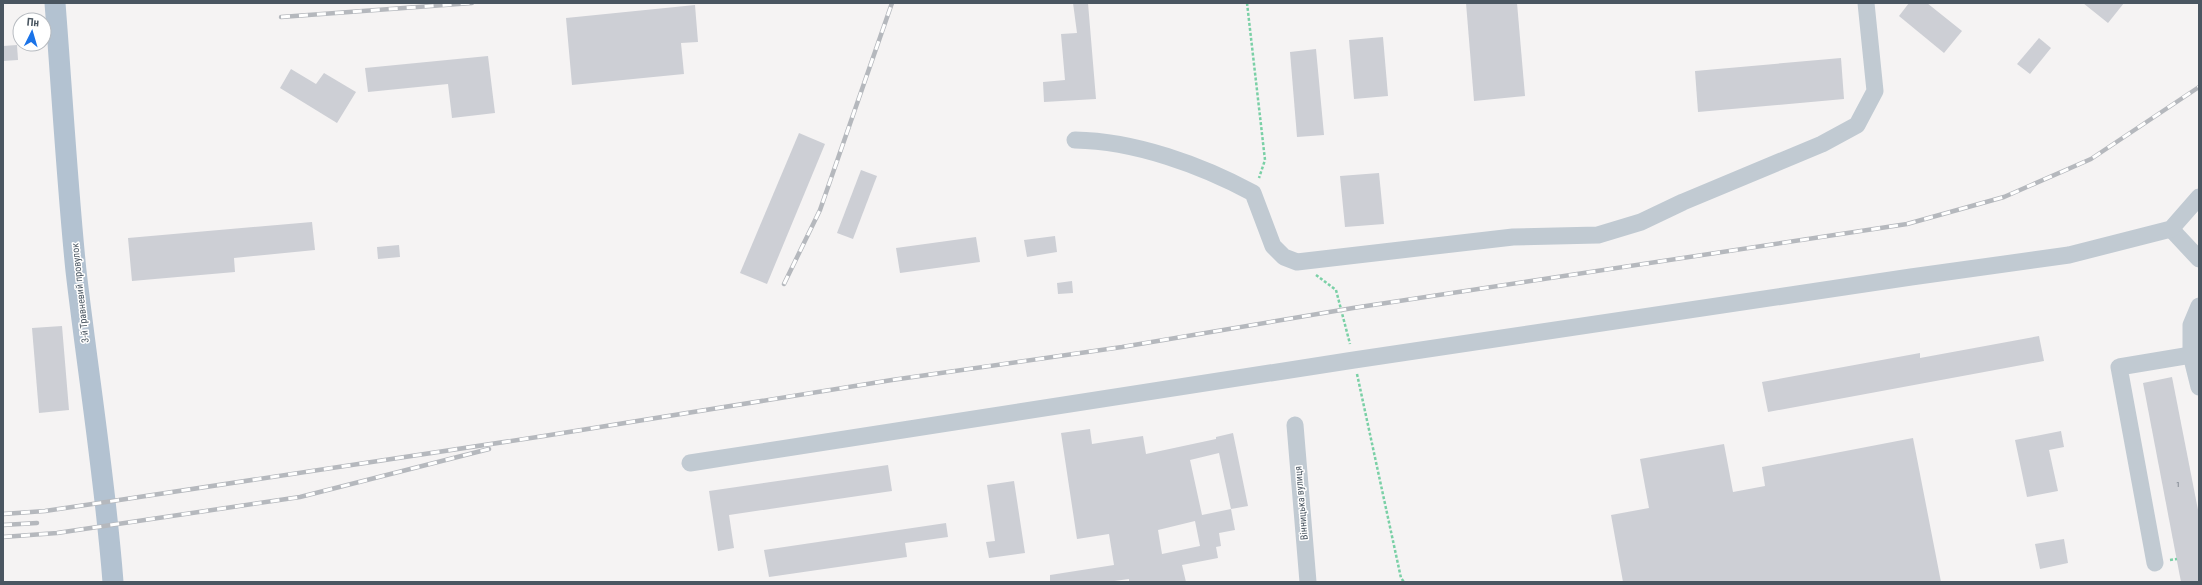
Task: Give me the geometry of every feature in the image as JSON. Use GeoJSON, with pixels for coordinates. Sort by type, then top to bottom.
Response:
{"type":"FeatureCollection","features":[{"type":"Feature","properties":{"kind":"main road","name":"3-й Травневий провулок"},"geometry":{"type":"LineString","coordinates":[[55,3],[76,269],[94,424],[109,526],[113,582]]}},
{"type":"Feature","properties":{"kind":"street"},"geometry":{"type":"LineString","coordinates":[[1075,140],[1095,140],[1163,155],[1222,177],[1253,193],[1273,246],[1284,257],[1297,262],[1513,237],[1598,235],[1641,222],[1683,202],[1822,144],[1857,125],[1875,90],[1866,3]]}},
{"type":"Feature","properties":{"kind":"street"},"geometry":{"type":"LineString","coordinates":[[690,463],[1354,360],[2069,255],[2171,229],[2199,197]]}},
{"type":"Feature","properties":{"kind":"street"},"geometry":{"type":"LineString","coordinates":[[2171,229],[2199,259]]}},
{"type":"Feature","properties":{"kind":"street"},"geometry":{"type":"LineString","coordinates":[[2199,306],[2191,355],[2199,387]]}},
{"type":"Feature","properties":{"kind":"street"},"geometry":{"type":"LineString","coordinates":[[2155,563],[2119,367],[2191,355]]}},
{"type":"Feature","properties":{"kind":"street","name":"Вінницька вулиця"},"geometry":{"type":"LineString","coordinates":[[1295,425],[1308,582]]}},
{"type":"Feature","properties":{"kind":"path"},"geometry":{"type":"LineString","coordinates":[[1247,3],[1265,160],[1253,193]]}},
{"type":"Feature","properties":{"kind":"path"},"geometry":{"type":"LineString","coordinates":[[1297,262],[1336,290],[1354,360],[1401,578],[1404,582]]}},
{"type":"Feature","properties":{"kind":"building"},"geometry":{"type":"Polygon","coordinates":[[[1073,3],[1088,3],[1096,99],[1044,102],[1043,82],[1065,80],[1061,34],[1077,33],[1073,3]]]}},
{"type":"Feature","properties":{"kind":"building"},"geometry":{"type":"Polygon","coordinates":[[[1466,3],[1517,3],[1525,96],[1474,101],[1466,3]]]}},
{"type":"Feature","properties":{"kind":"building"},"geometry":{"type":"Polygon","coordinates":[[[1909,3],[1927,3],[1962,31],[1944,53],[1899,16],[1909,3]]]}},
{"type":"Feature","properties":{"kind":"building"},"geometry":{"type":"Polygon","coordinates":[[[2083,3],[2124,3],[2108,23],[2083,3]]]}},
{"type":"Feature","properties":{"kind":"building"},"geometry":{"type":"Polygon","coordinates":[[[695,5],[698,42],[681,43],[684,74],[572,85],[566,18],[695,5]]]}},
{"type":"Feature","properties":{"kind":"building"},"geometry":{"type":"Polygon","coordinates":[[[1383,37],[1388,96],[1354,99],[1349,40],[1383,37]]]}},
{"type":"Feature","properties":{"kind":"building"},"geometry":{"type":"Polygon","coordinates":[[[2039,38],[2051,48],[2030,74],[2017,64],[2039,38]]]}},
{"type":"Feature","properties":{"kind":"building"},"geometry":{"type":"Polygon","coordinates":[[[12,45],[12,52],[17,52],[18,60],[3,61],[3,46],[12,45]]]}},
{"type":"Feature","properties":{"kind":"building"},"geometry":{"type":"Polygon","coordinates":[[[1316,49],[1324,135],[1297,137],[1290,52],[1316,49]]]}},
{"type":"Feature","properties":{"kind":"building"},"geometry":{"type":"Polygon","coordinates":[[[488,56],[495,113],[452,118],[448,84],[368,92],[365,68],[488,56]]]}},
{"type":"Feature","properties":{"kind":"building"},"geometry":{"type":"Polygon","coordinates":[[[1841,58],[1844,99],[1698,112],[1695,71],[1841,58]]]}},
{"type":"Feature","properties":{"kind":"building"},"geometry":{"type":"Polygon","coordinates":[[[291,69],[316,84],[324,73],[356,92],[337,123],[280,88],[291,69]]]}},
{"type":"Feature","properties":{"kind":"building"},"geometry":{"type":"Polygon","coordinates":[[[799,133],[825,144],[767,284],[740,273],[799,133]]]}},
{"type":"Feature","properties":{"kind":"building"},"geometry":{"type":"Polygon","coordinates":[[[861,170],[877,176],[853,239],[837,233],[861,170]]]}},
{"type":"Feature","properties":{"kind":"building"},"geometry":{"type":"Polygon","coordinates":[[[1379,173],[1384,224],[1345,227],[1340,176],[1379,173]]]}},
{"type":"Feature","properties":{"kind":"building"},"geometry":{"type":"Polygon","coordinates":[[[312,222],[315,250],[234,258],[235,272],[132,281],[128,238],[312,222]]]}},
{"type":"Feature","properties":{"kind":"building"},"geometry":{"type":"Polygon","coordinates":[[[1055,236],[1057,252],[1027,257],[1024,240],[1055,236]]]}},
{"type":"Feature","properties":{"kind":"building"},"geometry":{"type":"Polygon","coordinates":[[[976,237],[980,262],[900,273],[896,248],[976,237]]]}},
{"type":"Feature","properties":{"kind":"building"},"geometry":{"type":"Polygon","coordinates":[[[399,245],[400,257],[378,259],[377,247],[399,245]]]}},
{"type":"Feature","properties":{"kind":"building"},"geometry":{"type":"Polygon","coordinates":[[[1072,281],[1073,293],[1058,294],[1057,283],[1072,281]]]}},
{"type":"Feature","properties":{"kind":"building"},"geometry":{"type":"Polygon","coordinates":[[[62,326],[69,410],[39,413],[32,328],[62,326]]]}},
{"type":"Feature","properties":{"kind":"building"},"geometry":{"type":"Polygon","coordinates":[[[2039,336],[2044,361],[1768,412],[1762,382],[1920,353],[1920,358],[2039,336]]]}},
{"type":"Feature","properties":{"kind":"building"},"geometry":{"type":"Polygon","coordinates":[[[2172,377],[2199,515],[2199,582],[2181,582],[2143,383],[2172,377]]]}},
{"type":"Feature","properties":{"kind":"building"},"geometry":{"type":"Polygon","coordinates":[[[1090,429],[1092,444],[1143,436],[1146,454],[1216,439],[1216,437],[1233,433],[1248,506],[1231,509],[1235,530],[1219,533],[1221,546],[1216,547],[1218,558],[1182,565],[1186,582],[1129,582],[1129,579],[1107,582],[1050,582],[1050,575],[1114,565],[1109,534],[1077,539],[1061,433],[1090,429]],[[1219,453],[1190,460],[1202,515],[1231,509],[1219,453]],[[1195,521],[1158,530],[1162,554],[1200,546],[1195,521]]]}},
{"type":"Feature","properties":{"kind":"building"},"geometry":{"type":"Polygon","coordinates":[[[2061,431],[2064,447],[2049,450],[2058,491],[2027,497],[2015,440],[2061,431]]]}},
{"type":"Feature","properties":{"kind":"building"},"geometry":{"type":"Polygon","coordinates":[[[1913,438],[1941,582],[1623,582],[1611,515],[1649,508],[1640,459],[1724,444],[1733,492],[1765,486],[1762,467],[1913,438]]]}},
{"type":"Feature","properties":{"kind":"building"},"geometry":{"type":"Polygon","coordinates":[[[888,465],[892,491],[729,515],[734,548],[718,551],[709,491],[888,465]]]}},
{"type":"Feature","properties":{"kind":"building"},"geometry":{"type":"Polygon","coordinates":[[[1014,481],[1025,553],[989,558],[986,542],[995,541],[987,485],[1014,481]]]}},
{"type":"Feature","properties":{"kind":"building"},"geometry":{"type":"Polygon","coordinates":[[[946,523],[948,537],[905,543],[907,557],[769,577],[764,550],[946,523]]]}},
{"type":"Feature","properties":{"kind":"building"},"geometry":{"type":"Polygon","coordinates":[[[2064,539],[2068,563],[2040,569],[2035,544],[2064,539]]]}},
{"type":"Feature","properties":{"kind":"railway"},"geometry":{"type":"LineString","coordinates":[[281,17],[472,3]]}},
{"type":"Feature","properties":{"kind":"railway"},"geometry":{"type":"LineString","coordinates":[[784,284],[820,210],[892,3]]}},
{"type":"Feature","properties":{"kind":"railway"},"geometry":{"type":"LineString","coordinates":[[3,514],[45,511],[544,436],[892,380],[1122,347],[1353,308],[1907,224],[2004,197],[2091,159],[2199,87]]}},
{"type":"Feature","properties":{"kind":"railway"},"geometry":{"type":"LineString","coordinates":[[3,537],[57,533],[300,497],[489,449]]}},
{"type":"Feature","properties":{"kind":"railway"},"geometry":{"type":"LineString","coordinates":[[3,525],[37,523]]}}]}
